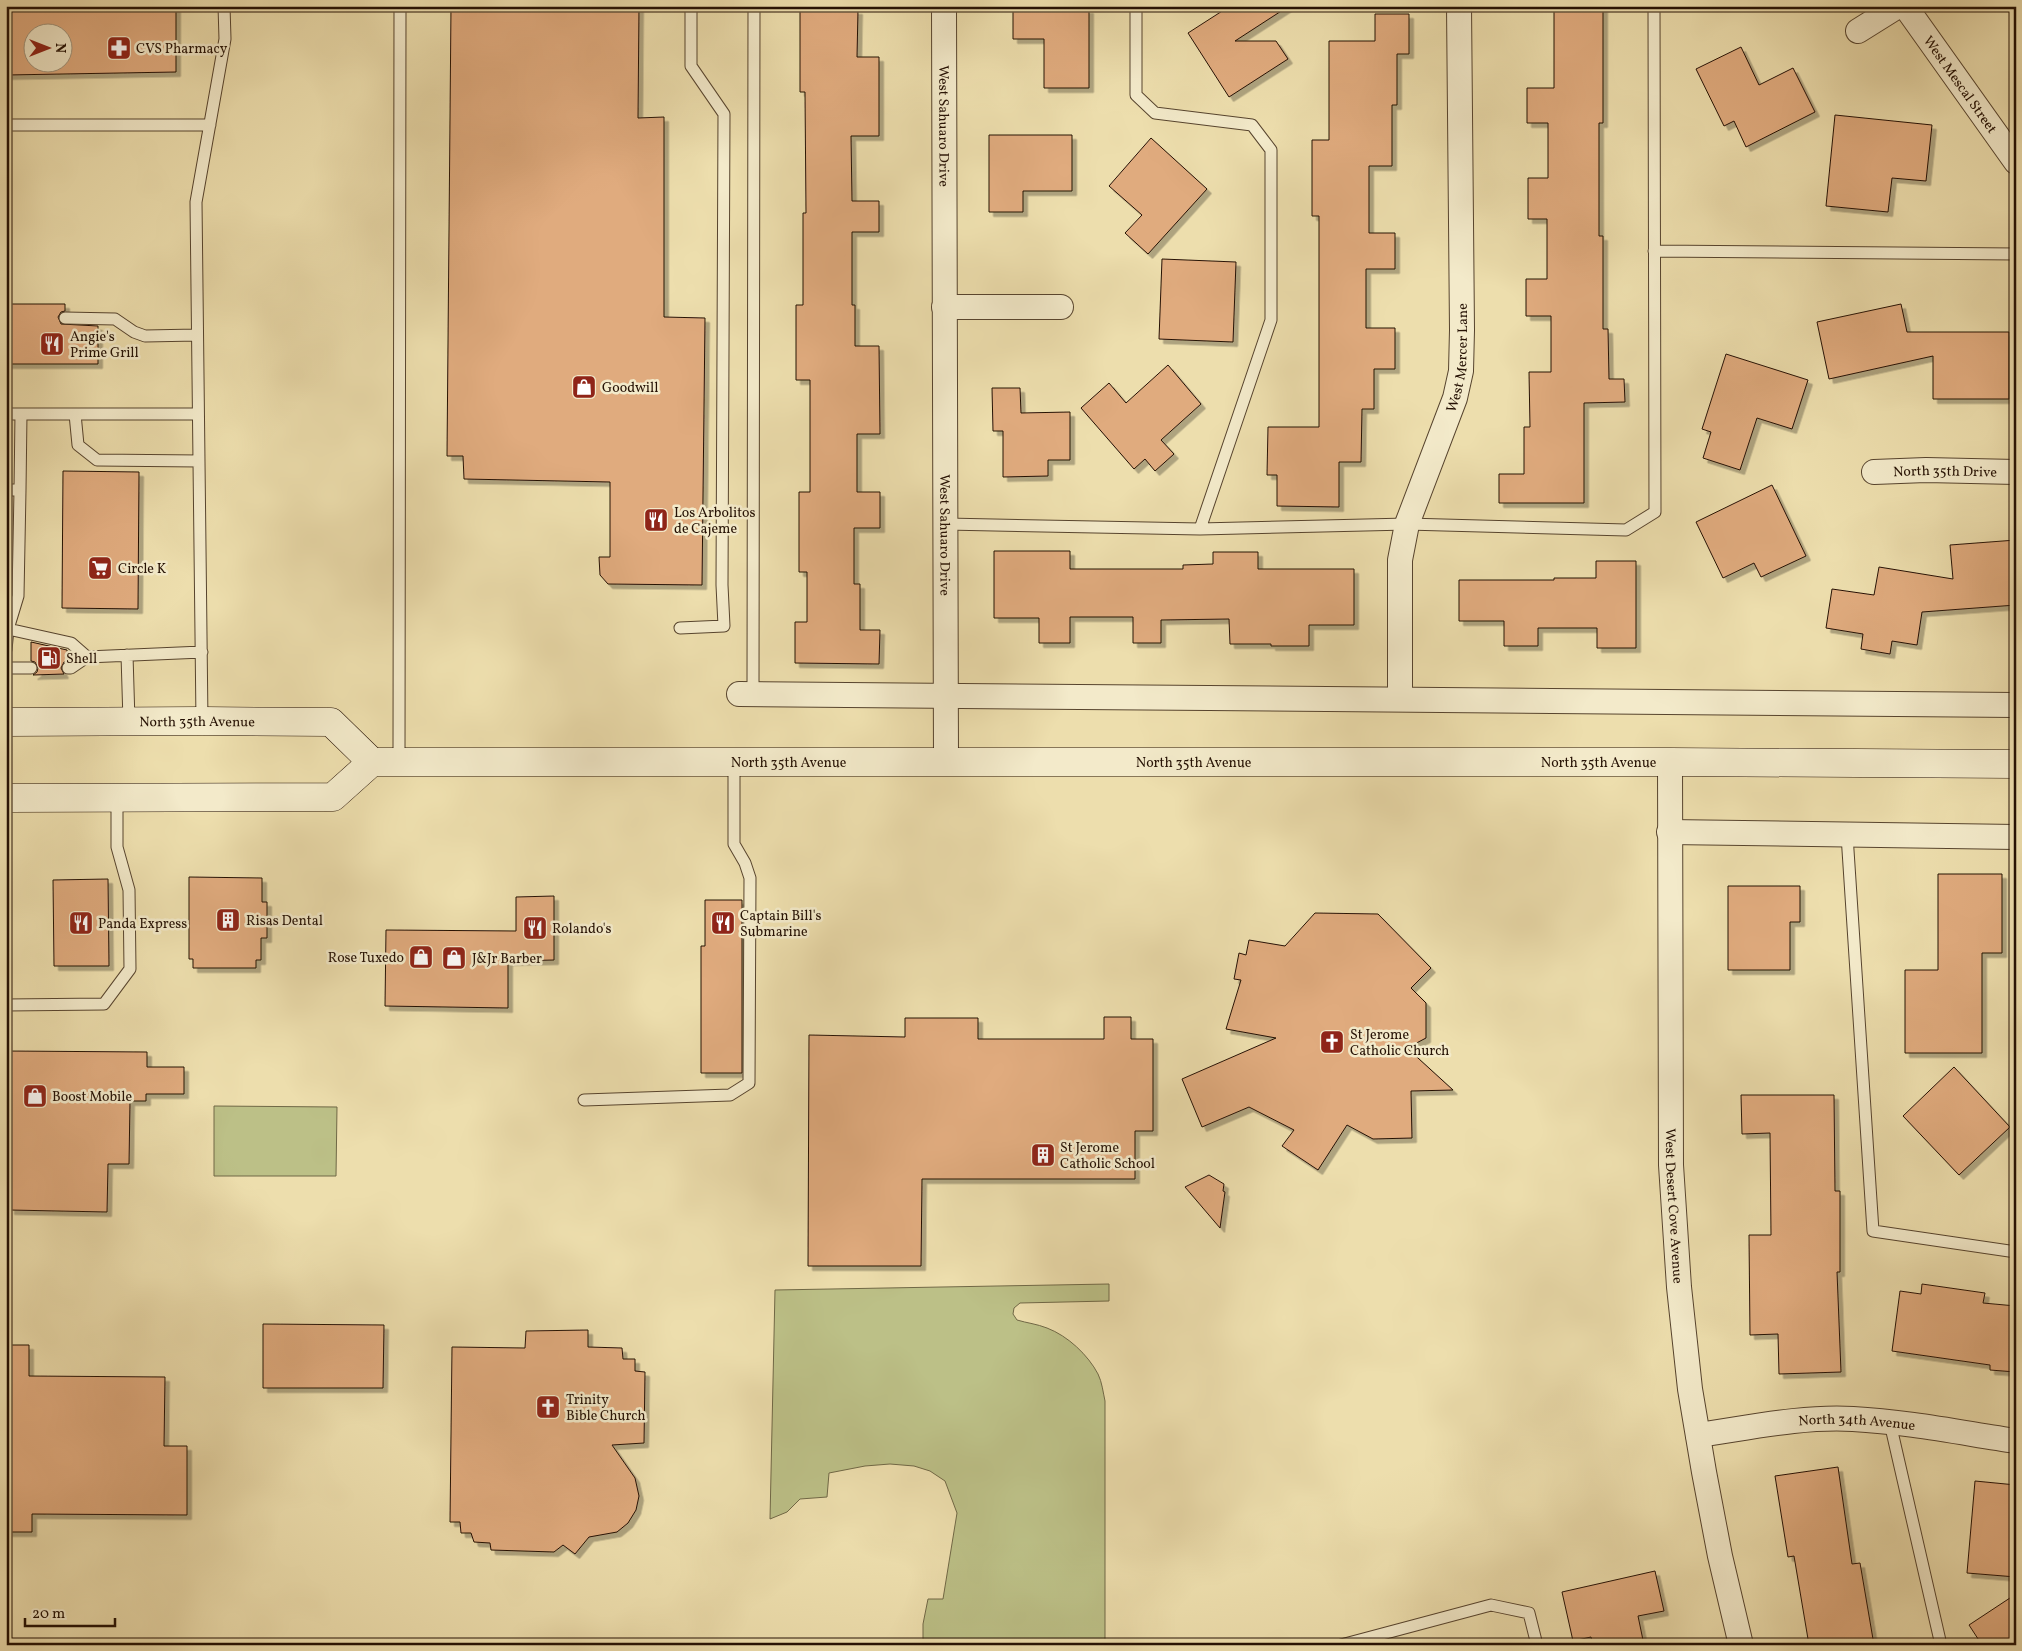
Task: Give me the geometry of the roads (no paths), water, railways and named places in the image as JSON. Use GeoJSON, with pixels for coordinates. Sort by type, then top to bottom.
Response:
{"type":"FeatureCollection","features":[{"type":"Feature","properties":{"kind":"main road","name":"North 35th Avenue"},"geometry":{"type":"LineString","coordinates":[[6,722],[331,722],[372,762],[1670,762],[2016,764]]}},
{"type":"Feature","properties":{"kind":"main road"},"geometry":{"type":"LineString","coordinates":[[6,798],[333,797],[372,762]]}},
{"type":"Feature","properties":{"kind":"street","name":"West Sahuaro Drive"},"geometry":{"type":"LineString","coordinates":[[944,6],[946,762]]}},
{"type":"Feature","properties":{"kind":"street","name":"West Mercer Lane"},"geometry":{"type":"LineString","coordinates":[[1400,698],[1400,560],[1407,524],[1455,398],[1461,371],[1459,6]]}},
{"type":"Feature","properties":{"kind":"street"},"geometry":{"type":"LineString","coordinates":[[1858,31],[1898,6]]}},
{"type":"Feature","properties":{"kind":"street","name":"West Mescal Street"},"geometry":{"type":"LineString","coordinates":[[1905,6],[2016,162]]}},
{"type":"Feature","properties":{"kind":"street"},"geometry":{"type":"LineString","coordinates":[[944,307],[1061,307]]}},
{"type":"Feature","properties":{"kind":"street","name":"North 35th Drive"},"geometry":{"type":"LineString","coordinates":[[1874,472],[1926,470],[2016,472]]}},
{"type":"Feature","properties":{"kind":"street"},"geometry":{"type":"LineString","coordinates":[[746,694],[1400,698],[2016,705]]}},
{"type":"Feature","properties":{"kind":"street","name":"West Desert Cove Avenue"},"geometry":{"type":"LineString","coordinates":[[1670,762],[1671,1165],[1679,1287],[1690,1389],[1698,1435],[1720,1556],[1742,1645]]}},
{"type":"Feature","properties":{"kind":"street"},"geometry":{"type":"LineString","coordinates":[[1669,832],[2016,837]]}},
{"type":"Feature","properties":{"kind":"street","name":"North 34th Avenue"},"geometry":{"type":"LineString","coordinates":[[1698,1435],[1796,1421],[1852,1419],[1915,1425],[2016,1441]]}},
{"type":"Feature","properties":{"kind":"lane"},"geometry":{"type":"LineString","coordinates":[[202,721],[196,202],[225,39],[224,6]]}},
{"type":"Feature","properties":{"kind":"lane"},"geometry":{"type":"LineString","coordinates":[[399,761],[400,6]]}},
{"type":"Feature","properties":{"kind":"lane"},"geometry":{"type":"LineString","coordinates":[[680,628],[724,626],[722,585],[724,114],[691,66],[691,6]]}},
{"type":"Feature","properties":{"kind":"lane"},"geometry":{"type":"LineString","coordinates":[[746,694],[754,6]]}},
{"type":"Feature","properties":{"kind":"lane"},"geometry":{"type":"LineString","coordinates":[[1136,6],[1136,95],[1155,113],[1252,125],[1271,150],[1271,320],[1200,528]]}},
{"type":"Feature","properties":{"kind":"lane"},"geometry":{"type":"LineString","coordinates":[[946,524],[1200,528],[1407,524],[1626,530],[1655,512],[1654,6]]}},
{"type":"Feature","properties":{"kind":"lane"},"geometry":{"type":"LineString","coordinates":[[6,125],[210,125]]}},
{"type":"Feature","properties":{"kind":"lane"},"geometry":{"type":"LineString","coordinates":[[1654,251],[2016,254]]}},
{"type":"Feature","properties":{"kind":"lane"},"geometry":{"type":"LineString","coordinates":[[65,318],[115,319],[134,332],[145,336],[197,335]]}},
{"type":"Feature","properties":{"kind":"lane"},"geometry":{"type":"LineString","coordinates":[[6,414],[198,414]]}},
{"type":"Feature","properties":{"kind":"lane"},"geometry":{"type":"LineString","coordinates":[[6,650],[7,629],[18,596],[21,414]]}},
{"type":"Feature","properties":{"kind":"lane"},"geometry":{"type":"LineString","coordinates":[[75,414],[78,445],[97,460],[199,461]]}},
{"type":"Feature","properties":{"kind":"lane"},"geometry":{"type":"LineString","coordinates":[[6,490],[20,490]]}},
{"type":"Feature","properties":{"kind":"lane"},"geometry":{"type":"LineString","coordinates":[[7,629],[71,643],[87,657]]}},
{"type":"Feature","properties":{"kind":"lane"},"geometry":{"type":"LineString","coordinates":[[68,668],[71,668],[87,657],[202,652]]}},
{"type":"Feature","properties":{"kind":"lane"},"geometry":{"type":"LineString","coordinates":[[127,655],[129,721]]}},
{"type":"Feature","properties":{"kind":"lane"},"geometry":{"type":"LineString","coordinates":[[6,668],[31,668]]}},
{"type":"Feature","properties":{"kind":"lane"},"geometry":{"type":"LineString","coordinates":[[584,1100],[730,1096],[749,1083],[750,878],[745,863],[734,844],[734,762]]}},
{"type":"Feature","properties":{"kind":"lane"},"geometry":{"type":"LineString","coordinates":[[6,1005],[104,1004],[130,969],[129,890],[117,847],[117,798]]}},
{"type":"Feature","properties":{"kind":"lane"},"geometry":{"type":"LineString","coordinates":[[1847,835],[1873,1231],[2016,1252]]}},
{"type":"Feature","properties":{"kind":"lane"},"geometry":{"type":"LineString","coordinates":[[1890,1423],[1941,1645]]}},
{"type":"Feature","properties":{"kind":"lane"},"geometry":{"type":"LineString","coordinates":[[1341,1645],[1491,1605],[1529,1614],[1537,1645]]}},
{"type":"Feature","properties":{"kind":"place","name":"CVS Pharmacy"},"geometry":{"type":"Point","coordinates":[119,48]}},
{"type":"Feature","properties":{"kind":"place","name":"Angie's Prime Grill"},"geometry":{"type":"Point","coordinates":[52,344]}},
{"type":"Feature","properties":{"kind":"place","name":"Goodwill"},"geometry":{"type":"Point","coordinates":[584,387]}},
{"type":"Feature","properties":{"kind":"place","name":"Los Arbolitos de Cajeme"},"geometry":{"type":"Point","coordinates":[656,520]}},
{"type":"Feature","properties":{"kind":"place","name":"Circle K"},"geometry":{"type":"Point","coordinates":[100,568]}},
{"type":"Feature","properties":{"kind":"place","name":"Shell"},"geometry":{"type":"Point","coordinates":[49,658]}},
{"type":"Feature","properties":{"kind":"place","name":"Risas Dental"},"geometry":{"type":"Point","coordinates":[228,920]}},
{"type":"Feature","properties":{"kind":"place","name":"Panda Express"},"geometry":{"type":"Point","coordinates":[81,923]}},
{"type":"Feature","properties":{"kind":"place","name":"Captain Bill's Submarine"},"geometry":{"type":"Point","coordinates":[723,923]}},
{"type":"Feature","properties":{"kind":"place","name":"Rolando's"},"geometry":{"type":"Point","coordinates":[535,928]}},
{"type":"Feature","properties":{"kind":"place","name":"Rose Tuxedo"},"geometry":{"type":"Point","coordinates":[421,957]}},
{"type":"Feature","properties":{"kind":"place","name":"J&Jr Barber"},"geometry":{"type":"Point","coordinates":[454,958]}},
{"type":"Feature","properties":{"kind":"place","name":"St Jerome Catholic Church"},"geometry":{"type":"Point","coordinates":[1332,1042]}},
{"type":"Feature","properties":{"kind":"place","name":"Boost Mobile"},"geometry":{"type":"Point","coordinates":[35,1096]}},
{"type":"Feature","properties":{"kind":"place","name":"St Jerome Catholic School"},"geometry":{"type":"Point","coordinates":[1043,1155]}},
{"type":"Feature","properties":{"kind":"place","name":"Trinity Bible Church"},"geometry":{"type":"Point","coordinates":[548,1407]}}]}
